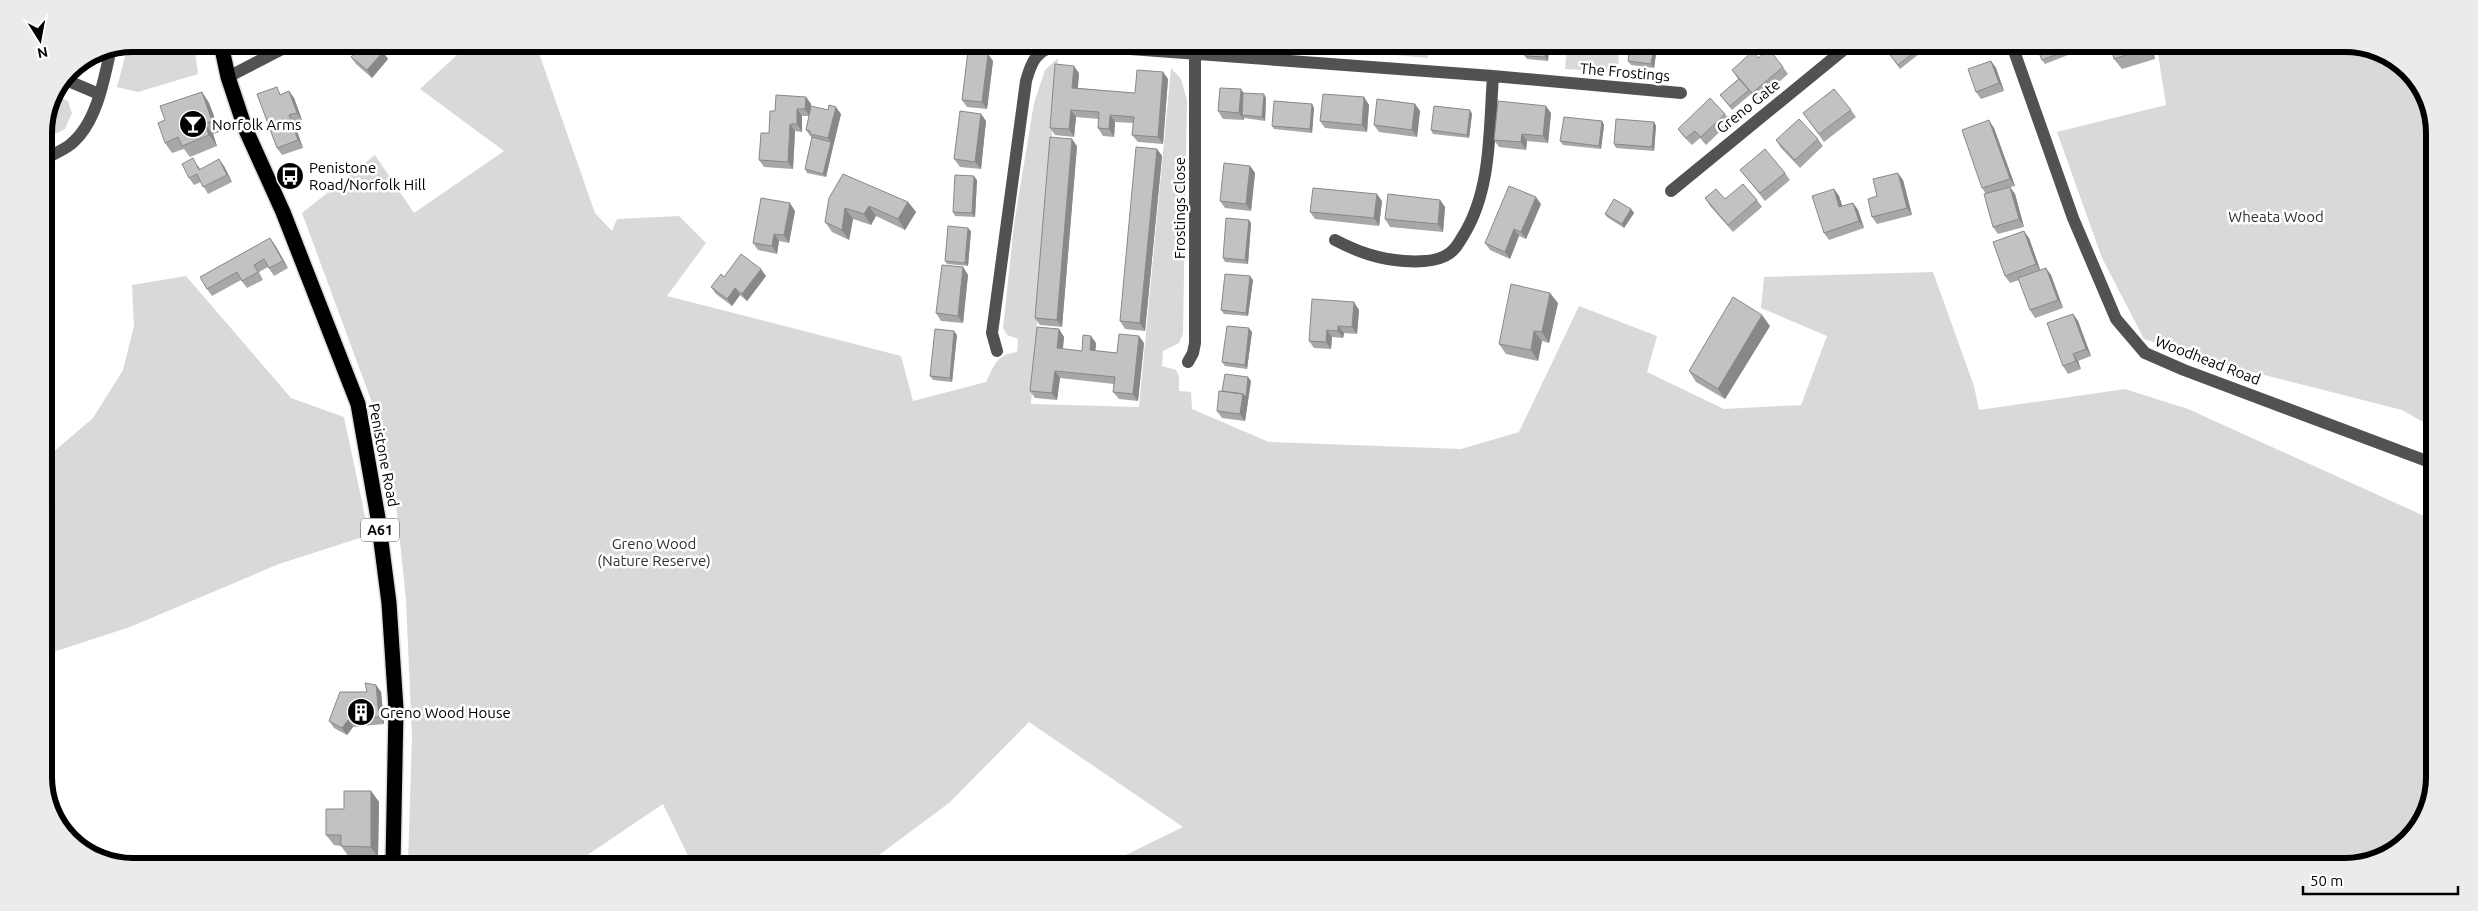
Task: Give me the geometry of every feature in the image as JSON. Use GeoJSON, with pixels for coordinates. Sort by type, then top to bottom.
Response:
{"type":"FeatureCollection","features":[{"type":"Feature","properties":{"kind":"highway","name":"A61"},"geometry":{"type":"LineString","coordinates":[[223,52],[228,77]]}},
{"type":"Feature","properties":{"kind":"highway","name":"Penistone Road"},"geometry":{"type":"LineString","coordinates":[[228,77],[245,128],[283,212],[358,404],[378,518],[389,603],[396,709],[393,858]]}},
{"type":"Feature","properties":{"kind":"street"},"geometry":{"type":"LineString","coordinates":[[228,77],[276,52]]}},
{"type":"Feature","properties":{"kind":"street"},"geometry":{"type":"LineString","coordinates":[[997,351],[992,333],[1026,81],[1033,58],[1039,52]]}},
{"type":"Feature","properties":{"kind":"street","name":"The Frostings"},"geometry":{"type":"LineString","coordinates":[[1184,52],[1493,76],[1682,94]]}},
{"type":"Feature","properties":{"kind":"street","name":"Greno Gate"},"geometry":{"type":"LineString","coordinates":[[1671,191],[1841,52]]}},
{"type":"Feature","properties":{"kind":"street","name":"Woodhead Road"},"geometry":{"type":"LineString","coordinates":[[2014,52],[2070,209],[2102,290],[2116,319],[2145,353],[2184,370],[2426,461]]}},
{"type":"Feature","properties":{"kind":"street","name":"Frostings Close"},"geometry":{"type":"LineString","coordinates":[[1188,362],[1193,353],[1195,343],[1195,53]]}},
{"type":"Feature","properties":{"kind":"street"},"geometry":{"type":"LineString","coordinates":[[52,155],[70,145],[79,136],[89,120],[99,94],[109,57]]}},
{"type":"Feature","properties":{"kind":"street"},"geometry":{"type":"LineString","coordinates":[[1335,240],[1358,252],[1380,259],[1434,260],[1446,256],[1454,249],[1470,226],[1485,178],[1493,76]]}},
{"type":"Feature","properties":{"kind":"street"},"geometry":{"type":"LineString","coordinates":[[71,82],[99,94]]}},
{"type":"Feature","properties":{"kind":"green space"},"geometry":{"type":"Polygon","coordinates":[[[195,52],[198,74],[138,92],[117,87],[126,53],[195,52]]]}},
{"type":"Feature","properties":{"kind":"green space","name":"Greno Wood (Nature Reserve)"},"geometry":{"type":"Polygon","coordinates":[[[460,52],[538,52],[595,213],[612,231],[617,219],[679,216],[706,243],[667,296],[901,356],[913,401],[986,382],[994,365],[1000,358],[1017,352],[1018,339],[1007,335],[1003,328],[1014,224],[1034,103],[1045,70],[1058,58],[1031,404],[1139,407],[1171,68],[1181,79],[1187,100],[1183,334],[1179,343],[1163,351],[1162,366],[1176,370],[1179,376],[1179,391],[1191,392],[1192,409],[1269,442],[1461,449],[1519,432],[1579,306],[1657,336],[1647,372],[1724,409],[1801,405],[1827,336],[1761,308],[1764,277],[1933,272],[1974,386],[1979,410],[2125,389],[2188,409],[2426,517],[2426,778],[2421,804],[2412,823],[2394,842],[2371,854],[2345,858],[1119,858],[1183,827],[1029,722],[949,803],[875,858],[689,858],[663,804],[583,858],[408,858],[412,737],[406,600],[395,494],[374,408],[302,213],[375,155],[414,213],[504,151],[420,89],[460,52]]]}},
{"type":"Feature","properties":{"kind":"green space"},"geometry":{"type":"Polygon","coordinates":[[[1384,52],[1428,52],[1428,58],[1384,54],[1384,52]]]}},
{"type":"Feature","properties":{"kind":"green space"},"geometry":{"type":"Polygon","coordinates":[[[1567,52],[1619,52],[1618,72],[1565,69],[1567,52]]]}},
{"type":"Feature","properties":{"kind":"green space","name":"Wheata Wood"},"geometry":{"type":"Polygon","coordinates":[[[2158,52],[2345,52],[2361,54],[2381,61],[2394,69],[2409,84],[2423,112],[2425,128],[2425,423],[2402,410],[2206,360],[2144,339],[2102,258],[2057,132],[2166,105],[2158,52]]]}},
{"type":"Feature","properties":{"kind":"green space"},"geometry":{"type":"Polygon","coordinates":[[[61,98],[68,101],[72,113],[65,129],[52,136],[54,117],[61,98]]]}},
{"type":"Feature","properties":{"kind":"green space"},"geometry":{"type":"Polygon","coordinates":[[[186,276],[291,398],[344,417],[369,535],[279,564],[130,627],[53,652],[52,453],[93,418],[123,370],[134,326],[132,285],[186,276]]]}},
{"type":"Feature","properties":{"kind":"building"},"geometry":{"type":"Polygon","coordinates":[[[355,52],[383,52],[367,70],[351,57],[355,52]]]}},
{"type":"Feature","properties":{"kind":"building"},"geometry":{"type":"Polygon","coordinates":[[[968,52],[988,54],[982,102],[962,100],[968,52]]]}},
{"type":"Feature","properties":{"kind":"building"},"geometry":{"type":"Polygon","coordinates":[[[1525,52],[1546,52],[1545,57],[1525,56],[1525,52]]]}},
{"type":"Feature","properties":{"kind":"building"},"geometry":{"type":"Polygon","coordinates":[[[1629,52],[1653,52],[1651,64],[1628,61],[1629,52]]]}},
{"type":"Feature","properties":{"kind":"building"},"geometry":{"type":"Polygon","coordinates":[[[1752,52],[1758,58],[1765,52],[1771,52],[1783,67],[1752,93],[1732,70],[1752,52]]]}},
{"type":"Feature","properties":{"kind":"building"},"geometry":{"type":"Polygon","coordinates":[[[1888,52],[1915,52],[1898,65],[1888,52]]]}},
{"type":"Feature","properties":{"kind":"building"},"geometry":{"type":"Polygon","coordinates":[[[2039,52],[2063,52],[2042,60],[2039,52]]]}},
{"type":"Feature","properties":{"kind":"building"},"geometry":{"type":"Polygon","coordinates":[[[2112,52],[2136,52],[2114,59],[2112,52]]]}},
{"type":"Feature","properties":{"kind":"building"},"geometry":{"type":"Polygon","coordinates":[[[1991,61],[1999,83],[1976,92],[1968,69],[1991,61]]]}},
{"type":"Feature","properties":{"kind":"building"},"geometry":{"type":"Polygon","coordinates":[[[1055,64],[1074,66],[1072,88],[1135,93],[1137,70],[1163,72],[1158,137],[1132,135],[1134,117],[1110,115],[1109,129],[1098,128],[1099,112],[1071,110],[1069,129],[1050,128],[1055,64]]]}},
{"type":"Feature","properties":{"kind":"building"},"geometry":{"type":"Polygon","coordinates":[[[1739,79],[1749,90],[1730,106],[1720,95],[1739,79]]]}},
{"type":"Feature","properties":{"kind":"building"},"geometry":{"type":"Polygon","coordinates":[[[277,87],[280,95],[289,91],[297,113],[289,115],[298,140],[277,148],[257,94],[277,87]]]}},
{"type":"Feature","properties":{"kind":"building"},"geometry":{"type":"Polygon","coordinates":[[[1220,88],[1241,89],[1239,113],[1218,111],[1220,88]]]}},
{"type":"Feature","properties":{"kind":"building"},"geometry":{"type":"Polygon","coordinates":[[[1834,89],[1851,110],[1819,134],[1803,113],[1834,89]]]}},
{"type":"Feature","properties":{"kind":"building","name":"Norfolk Arms"},"geometry":{"type":"Polygon","coordinates":[[[202,92],[212,121],[205,124],[209,135],[182,146],[178,137],[165,143],[158,123],[165,120],[160,106],[202,92]]]}},
{"type":"Feature","properties":{"kind":"building"},"geometry":{"type":"Polygon","coordinates":[[[1243,93],[1264,94],[1262,117],[1242,115],[1243,93]]]}},
{"type":"Feature","properties":{"kind":"building"},"geometry":{"type":"Polygon","coordinates":[[[1323,94],[1364,97],[1362,125],[1320,121],[1323,94]]]}},
{"type":"Feature","properties":{"kind":"building"},"geometry":{"type":"Polygon","coordinates":[[[776,95],[806,97],[805,109],[797,109],[797,124],[790,124],[788,162],[759,160],[761,133],[769,133],[770,111],[775,111],[776,95]]]}},
{"type":"Feature","properties":{"kind":"building"},"geometry":{"type":"Polygon","coordinates":[[[1710,98],[1725,114],[1701,137],[1695,131],[1686,138],[1678,129],[1710,98]]]}},
{"type":"Feature","properties":{"kind":"building"},"geometry":{"type":"Polygon","coordinates":[[[1377,99],[1415,104],[1412,130],[1374,125],[1377,99]]]}},
{"type":"Feature","properties":{"kind":"building"},"geometry":{"type":"Polygon","coordinates":[[[1274,101],[1312,104],[1310,129],[1272,126],[1274,101]]]}},
{"type":"Feature","properties":{"kind":"building"},"geometry":{"type":"Polygon","coordinates":[[[1498,101],[1546,106],[1543,136],[1522,134],[1521,142],[1494,140],[1498,101]]]}},
{"type":"Feature","properties":{"kind":"building"},"geometry":{"type":"Polygon","coordinates":[[[829,105],[836,107],[828,138],[810,134],[810,131],[806,130],[811,106],[828,110],[829,105]]]}},
{"type":"Feature","properties":{"kind":"building"},"geometry":{"type":"Polygon","coordinates":[[[1434,106],[1470,110],[1467,135],[1431,130],[1434,106]]]}},
{"type":"Feature","properties":{"kind":"building"},"geometry":{"type":"Polygon","coordinates":[[[960,111],[981,114],[975,162],[954,159],[960,111]]]}},
{"type":"Feature","properties":{"kind":"building"},"geometry":{"type":"Polygon","coordinates":[[[1564,117],[1602,121],[1599,146],[1560,141],[1564,117]]]}},
{"type":"Feature","properties":{"kind":"building"},"geometry":{"type":"Polygon","coordinates":[[[1616,119],[1654,122],[1652,147],[1614,144],[1616,119]]]}},
{"type":"Feature","properties":{"kind":"building"},"geometry":{"type":"Polygon","coordinates":[[[1799,119],[1818,139],[1795,160],[1776,140],[1799,119]]]}},
{"type":"Feature","properties":{"kind":"building"},"geometry":{"type":"Polygon","coordinates":[[[1989,120],[2010,179],[1982,188],[1962,130],[1989,120]]]}},
{"type":"Feature","properties":{"kind":"building"},"geometry":{"type":"Polygon","coordinates":[[[812,137],[831,142],[823,174],[805,169],[812,137]]]}},
{"type":"Feature","properties":{"kind":"building"},"geometry":{"type":"Polygon","coordinates":[[[1050,137],[1072,139],[1057,320],[1035,318],[1050,137]]]}},
{"type":"Feature","properties":{"kind":"building"},"geometry":{"type":"Polygon","coordinates":[[[1136,147],[1157,149],[1140,323],[1120,321],[1136,147]]]}},
{"type":"Feature","properties":{"kind":"building"},"geometry":{"type":"Polygon","coordinates":[[[1765,149],[1785,173],[1760,193],[1740,170],[1765,149]]]}},
{"type":"Feature","properties":{"kind":"building"},"geometry":{"type":"Polygon","coordinates":[[[193,158],[199,170],[219,159],[227,175],[203,187],[197,174],[189,178],[182,164],[193,158]]]}},
{"type":"Feature","properties":{"kind":"building"},"geometry":{"type":"Polygon","coordinates":[[[1224,163],[1250,166],[1246,204],[1220,201],[1224,163]]]}},
{"type":"Feature","properties":{"kind":"building"},"geometry":{"type":"Polygon","coordinates":[[[1898,173],[1907,208],[1872,217],[1868,199],[1877,196],[1873,179],[1898,173]]]}},
{"type":"Feature","properties":{"kind":"building"},"geometry":{"type":"Polygon","coordinates":[[[843,174],[908,202],[898,219],[869,206],[864,214],[845,208],[842,230],[825,222],[829,198],[843,174]]]}},
{"type":"Feature","properties":{"kind":"building"},"geometry":{"type":"Polygon","coordinates":[[[955,175],[974,176],[972,213],[953,212],[955,175]]]}},
{"type":"Feature","properties":{"kind":"building"},"geometry":{"type":"Polygon","coordinates":[[[1743,184],[1757,200],[1728,225],[1705,198],[1716,189],[1725,199],[1743,184]]]}},
{"type":"Feature","properties":{"kind":"building"},"geometry":{"type":"Polygon","coordinates":[[[1509,186],[1536,197],[1521,232],[1514,229],[1505,252],[1485,243],[1509,186]]]}},
{"type":"Feature","properties":{"kind":"building"},"geometry":{"type":"Polygon","coordinates":[[[2010,187],[2019,219],[1993,227],[1984,194],[2010,187]]]}},
{"type":"Feature","properties":{"kind":"building"},"geometry":{"type":"Polygon","coordinates":[[[1313,188],[1377,194],[1374,218],[1310,212],[1313,188]]]}},
{"type":"Feature","properties":{"kind":"building"},"geometry":{"type":"Polygon","coordinates":[[[1834,189],[1839,207],[1853,203],[1859,221],[1824,233],[1812,196],[1834,189]]]}},
{"type":"Feature","properties":{"kind":"building"},"geometry":{"type":"Polygon","coordinates":[[[1388,194],[1440,200],[1438,224],[1385,219],[1388,194]]]}},
{"type":"Feature","properties":{"kind":"building"},"geometry":{"type":"Polygon","coordinates":[[[761,198],[790,203],[784,235],[774,234],[772,246],[753,243],[761,198]]]}},
{"type":"Feature","properties":{"kind":"building"},"geometry":{"type":"Polygon","coordinates":[[[1614,199],[1631,209],[1622,224],[1605,214],[1614,199]]]}},
{"type":"Feature","properties":{"kind":"building"},"geometry":{"type":"Polygon","coordinates":[[[1226,218],[1249,220],[1245,260],[1223,258],[1226,218]]]}},
{"type":"Feature","properties":{"kind":"building"},"geometry":{"type":"Polygon","coordinates":[[[948,226],[968,228],[965,263],[945,261],[948,226]]]}},
{"type":"Feature","properties":{"kind":"building"},"geometry":{"type":"Polygon","coordinates":[[[2024,231],[2036,264],[2005,276],[1993,242],[2024,231]]]}},
{"type":"Feature","properties":{"kind":"building"},"geometry":{"type":"Polygon","coordinates":[[[270,238],[283,261],[269,268],[264,259],[254,265],[258,272],[242,281],[237,272],[207,289],[200,277],[270,238]]]}},
{"type":"Feature","properties":{"kind":"building"},"geometry":{"type":"Polygon","coordinates":[[[741,254],[761,269],[742,294],[735,288],[727,299],[711,287],[721,274],[724,277],[741,254]]]}},
{"type":"Feature","properties":{"kind":"building"},"geometry":{"type":"Polygon","coordinates":[[[942,265],[963,267],[958,316],[936,313],[942,265]]]}},
{"type":"Feature","properties":{"kind":"building"},"geometry":{"type":"Polygon","coordinates":[[[2046,268],[2058,300],[2030,310],[2018,278],[2046,268]]]}},
{"type":"Feature","properties":{"kind":"building"},"geometry":{"type":"Polygon","coordinates":[[[1225,274],[1250,276],[1246,313],[1221,310],[1225,274]]]}},
{"type":"Feature","properties":{"kind":"building"},"geometry":{"type":"Polygon","coordinates":[[[1511,284],[1550,293],[1542,332],[1534,331],[1531,350],[1499,344],[1511,284]]]}},
{"type":"Feature","properties":{"kind":"building"},"geometry":{"type":"Polygon","coordinates":[[[1733,297],[1762,315],[1718,389],[1689,371],[1733,297]]]}},
{"type":"Feature","properties":{"kind":"building"},"geometry":{"type":"Polygon","coordinates":[[[1312,299],[1354,302],[1352,327],[1338,326],[1338,331],[1327,330],[1326,342],[1309,341],[1312,299]]]}},
{"type":"Feature","properties":{"kind":"building"},"geometry":{"type":"Polygon","coordinates":[[[2073,314],[2086,349],[2073,354],[2076,361],[2063,366],[2047,323],[2073,314]]]}},
{"type":"Feature","properties":{"kind":"building"},"geometry":{"type":"Polygon","coordinates":[[[1227,326],[1249,328],[1245,365],[1222,362],[1227,326]]]}},
{"type":"Feature","properties":{"kind":"building"},"geometry":{"type":"Polygon","coordinates":[[[1037,327],[1059,329],[1057,348],[1082,351],[1083,335],[1091,336],[1090,350],[1117,353],[1119,334],[1139,336],[1133,394],[1113,392],[1115,377],[1055,371],[1052,393],[1030,391],[1037,327]]]}},
{"type":"Feature","properties":{"kind":"building"},"geometry":{"type":"Polygon","coordinates":[[[935,329],[954,331],[950,378],[930,376],[935,329]]]}},
{"type":"Feature","properties":{"kind":"building"},"geometry":{"type":"Polygon","coordinates":[[[1225,374],[1248,377],[1246,397],[1243,394],[1222,391],[1225,374]]]}},
{"type":"Feature","properties":{"kind":"building"},"geometry":{"type":"Polygon","coordinates":[[[1219,391],[1243,394],[1240,414],[1217,411],[1219,391]]]}},
{"type":"Feature","properties":{"kind":"building","name":"Greno Wood House"},"geometry":{"type":"Polygon","coordinates":[[[365,683],[376,685],[379,717],[348,720],[342,728],[329,721],[340,692],[367,692],[365,683]]]}},
{"type":"Feature","properties":{"kind":"building"},"geometry":{"type":"Polygon","coordinates":[[[344,791],[371,791],[371,847],[341,846],[341,835],[326,835],[326,809],[344,809],[344,791]]]}},
{"type":"Feature","properties":{"kind":"place","name":"Norfolk Arms"},"geometry":{"type":"Point","coordinates":[193,124]}},
{"type":"Feature","properties":{"kind":"place","name":"Penistone Road/Norfolk Hill"},"geometry":{"type":"Point","coordinates":[290,176]}},
{"type":"Feature","properties":{"kind":"place","name":"Greno Wood House"},"geometry":{"type":"Point","coordinates":[361,712]}}]}
